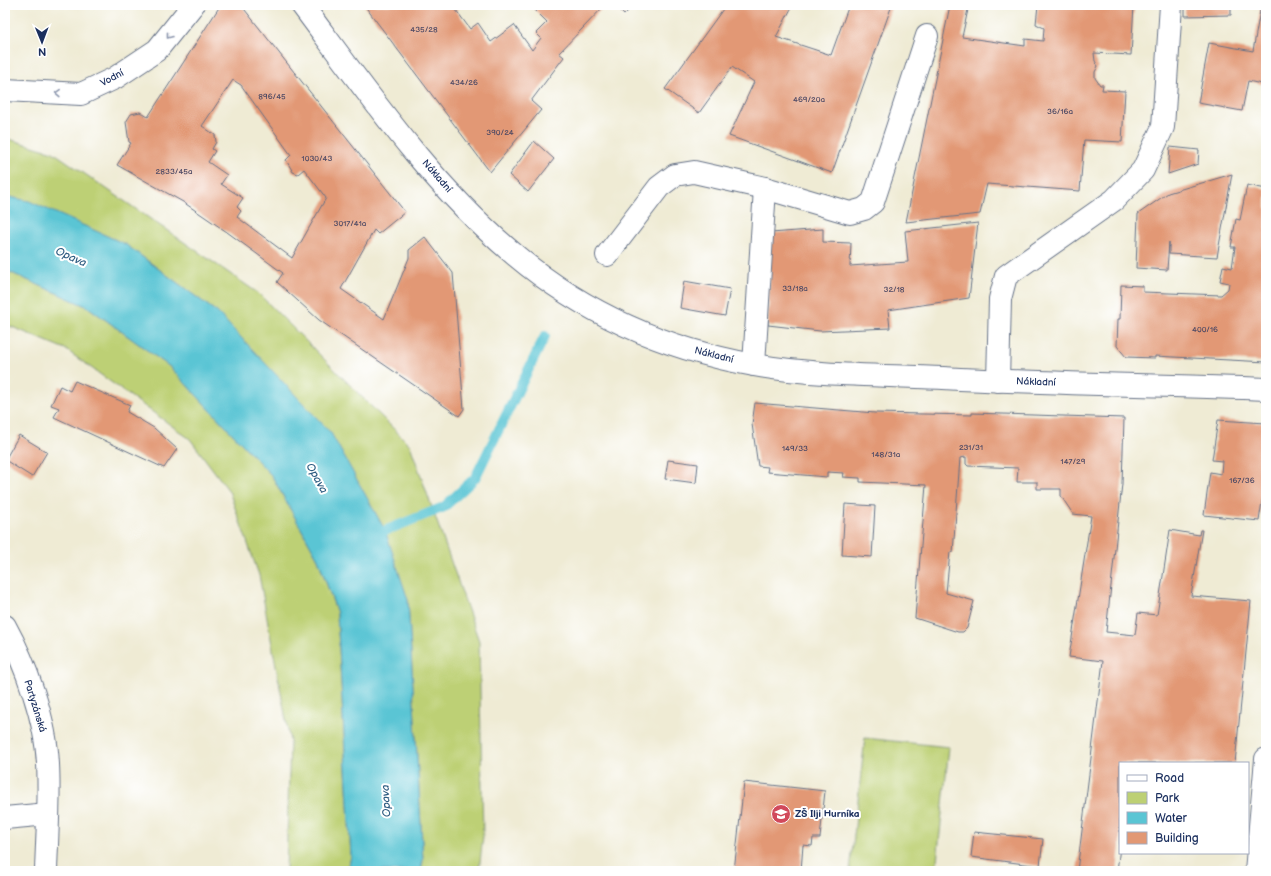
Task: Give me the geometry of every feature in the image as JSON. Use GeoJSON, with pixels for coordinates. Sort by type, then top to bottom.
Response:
{"type":"FeatureCollection","features":[{"type":"Feature","properties":{"kind":"street","name":"Vodní"},"geometry":{"type":"LineString","coordinates":[[5,90],[81,94],[115,78],[157,50],[193,5]]}},
{"type":"Feature","properties":{"kind":"street","name":"Nákladní"},"geometry":{"type":"LineString","coordinates":[[302,5],[407,143],[464,208],[514,254],[578,301],[611,320],[697,352],[754,365],[797,371],[998,381],[1266,389]]}},
{"type":"Feature","properties":{"kind":"street"},"geometry":{"type":"LineString","coordinates":[[998,381],[1000,299],[1006,276],[1114,200],[1143,170],[1163,127],[1171,5]]}},
{"type":"Feature","properties":{"kind":"street"},"geometry":{"type":"LineString","coordinates":[[607,255],[659,187],[675,175],[694,172],[765,188],[850,213],[864,209],[873,202],[928,36]]}},
{"type":"Feature","properties":{"kind":"street"},"geometry":{"type":"LineString","coordinates":[[754,365],[765,188]]}},
{"type":"Feature","properties":{"kind":"street","name":"Partyzánská"},"geometry":{"type":"LineString","coordinates":[[5,626],[16,646],[43,725],[48,764],[46,871]]}},
{"type":"Feature","properties":{"kind":"street"},"geometry":{"type":"LineString","coordinates":[[1256,871],[1266,759]]}},
{"type":"Feature","properties":{"kind":"street"},"geometry":{"type":"LineString","coordinates":[[5,818],[48,814]]}},
{"type":"Feature","properties":{"kind":"green space"},"geometry":{"type":"Polygon","coordinates":[[[5,138],[53,152],[258,293],[410,445],[479,641],[483,836],[479,871],[421,871],[423,860],[408,600],[218,313],[125,244],[29,202],[5,196],[5,138]]]}},
{"type":"Feature","properties":{"kind":"green space"},"geometry":{"type":"Polygon","coordinates":[[[5,270],[88,307],[170,367],[272,476],[318,559],[337,613],[351,856],[348,871],[286,871],[290,741],[259,575],[229,491],[190,439],[65,349],[5,324],[5,270]]]}},
{"type":"Feature","properties":{"kind":"green space"},"geometry":{"type":"Polygon","coordinates":[[[865,738],[949,747],[936,871],[850,871],[865,738]]]}},
{"type":"Feature","properties":{"kind":"water","name":"Opava"},"geometry":{"type":"Polygon","coordinates":[[[5,196],[29,201],[125,244],[218,313],[331,433],[385,530],[408,600],[423,860],[421,871],[348,871],[351,856],[337,613],[318,559],[272,476],[170,367],[88,307],[5,270],[5,196]]]}},
{"type":"Feature","properties":{"kind":"building"},"geometry":{"type":"Polygon","coordinates":[[[241,5],[405,212],[378,234],[374,230],[341,289],[384,319],[409,258],[409,250],[425,237],[453,273],[464,409],[459,416],[319,320],[277,282],[283,273],[183,202],[117,165],[131,143],[129,142],[126,122],[131,114],[140,112],[148,117],[220,6],[241,5]],[[233,80],[202,126],[215,135],[216,142],[212,149],[215,151],[208,162],[227,175],[221,184],[243,198],[237,207],[241,211],[237,217],[292,258],[326,198],[304,169],[298,174],[293,172],[286,160],[291,155],[241,85],[233,80]]]}},
{"type":"Feature","properties":{"kind":"building"},"geometry":{"type":"Polygon","coordinates":[[[364,5],[463,5],[456,10],[470,29],[478,23],[491,42],[514,25],[532,50],[541,38],[536,33],[547,22],[530,5],[605,5],[559,53],[564,57],[531,101],[541,110],[490,172],[364,5]]]}},
{"type":"Feature","properties":{"kind":"building"},"geometry":{"type":"Polygon","coordinates":[[[614,5],[634,5],[624,15],[614,5]]]}},
{"type":"Feature","properties":{"kind":"building"},"geometry":{"type":"Polygon","coordinates":[[[726,5],[793,5],[776,37],[831,55],[849,5],[892,5],[832,173],[729,136],[754,82],[732,67],[699,113],[665,89],[726,5]]]}},
{"type":"Feature","properties":{"kind":"building"},"geometry":{"type":"Polygon","coordinates":[[[950,5],[969,5],[962,37],[1025,46],[1025,39],[1043,41],[1044,28],[1036,24],[1038,5],[1134,5],[1131,55],[1094,53],[1095,61],[1098,66],[1095,72],[1095,78],[1100,85],[1103,85],[1102,90],[1125,91],[1122,142],[1084,140],[1080,191],[987,184],[980,214],[906,222],[950,5]]]}},
{"type":"Feature","properties":{"kind":"building"},"geometry":{"type":"Polygon","coordinates":[[[1185,5],[1231,5],[1231,15],[1185,16],[1185,5]]]}},
{"type":"Feature","properties":{"kind":"building"},"geometry":{"type":"Polygon","coordinates":[[[1261,5],[1266,5],[1266,85],[1248,81],[1242,111],[1198,103],[1209,43],[1253,51],[1261,5]]]}},
{"type":"Feature","properties":{"kind":"building"},"geometry":{"type":"Polygon","coordinates":[[[534,141],[554,159],[528,192],[509,175],[534,141]]]}},
{"type":"Feature","properties":{"kind":"building"},"geometry":{"type":"Polygon","coordinates":[[[1170,147],[1199,150],[1198,164],[1168,174],[1170,147]]]}},
{"type":"Feature","properties":{"kind":"building"},"geometry":{"type":"Polygon","coordinates":[[[1232,174],[1217,257],[1169,254],[1169,242],[1167,270],[1136,268],[1138,214],[1168,193],[1232,174]]]}},
{"type":"Feature","properties":{"kind":"building"},"geometry":{"type":"Polygon","coordinates":[[[1247,185],[1266,189],[1266,362],[1155,356],[1155,358],[1126,357],[1117,346],[1118,319],[1120,319],[1121,285],[1143,286],[1143,292],[1221,295],[1228,289],[1229,283],[1220,281],[1223,266],[1232,268],[1235,247],[1231,247],[1236,219],[1240,220],[1247,185]]]}},
{"type":"Feature","properties":{"kind":"building"},"geometry":{"type":"Polygon","coordinates":[[[978,223],[969,298],[888,310],[890,328],[820,331],[768,325],[771,233],[823,229],[823,242],[851,243],[850,266],[908,262],[905,231],[978,223]]]}},
{"type":"Feature","properties":{"kind":"building"},"geometry":{"type":"Polygon","coordinates":[[[684,281],[730,289],[725,316],[680,308],[684,281]]]}},
{"type":"Feature","properties":{"kind":"building"},"geometry":{"type":"Polygon","coordinates":[[[75,381],[130,405],[127,412],[154,428],[177,449],[164,468],[54,417],[59,408],[51,405],[60,386],[70,391],[75,381]]]}},
{"type":"Feature","properties":{"kind":"building"},"geometry":{"type":"Polygon","coordinates":[[[755,403],[875,413],[972,415],[972,413],[1124,418],[1122,484],[1106,632],[1135,635],[1138,613],[1157,615],[1170,530],[1199,535],[1200,530],[1202,530],[1191,596],[1251,601],[1235,762],[1119,762],[1119,854],[1117,871],[1077,871],[1103,661],[1069,657],[1091,516],[1073,514],[1061,496],[1061,489],[1037,489],[1037,482],[1017,482],[1018,468],[968,466],[966,464],[966,457],[960,458],[953,553],[950,552],[946,593],[974,601],[967,628],[963,632],[958,632],[915,618],[926,485],[860,482],[860,478],[843,477],[844,473],[827,472],[827,477],[767,472],[768,467],[758,466],[752,424],[755,403]]]}},
{"type":"Feature","properties":{"kind":"building"},"geometry":{"type":"Polygon","coordinates":[[[1218,420],[1266,423],[1266,476],[1259,521],[1204,515],[1210,472],[1221,474],[1222,461],[1212,460],[1218,420]]]}},
{"type":"Feature","properties":{"kind":"building"},"geometry":{"type":"Polygon","coordinates":[[[19,435],[47,452],[32,477],[5,460],[19,435]]]}},
{"type":"Feature","properties":{"kind":"building"},"geometry":{"type":"Polygon","coordinates":[[[668,460],[698,464],[696,483],[665,479],[668,460]]]}},
{"type":"Feature","properties":{"kind":"building"},"geometry":{"type":"Polygon","coordinates":[[[845,504],[875,506],[872,557],[842,555],[845,504]]]}},
{"type":"Feature","properties":{"kind":"building","name":"ZŠ Ilji Hurníka"},"geometry":{"type":"Polygon","coordinates":[[[744,782],[825,791],[820,838],[813,838],[812,846],[803,845],[801,871],[734,871],[744,782]]]}},
{"type":"Feature","properties":{"kind":"building"},"geometry":{"type":"Polygon","coordinates":[[[974,832],[1043,839],[1040,866],[971,857],[974,832]]]}},
{"type":"Feature","properties":{"kind":"waterway"},"geometry":{"type":"LineString","coordinates":[[372,536],[444,507],[475,478],[545,336]]}},
{"type":"Feature","properties":{"kind":"place","name":"ZŠ Ilji Hurníka"},"geometry":{"type":"Point","coordinates":[781,814]}}]}
